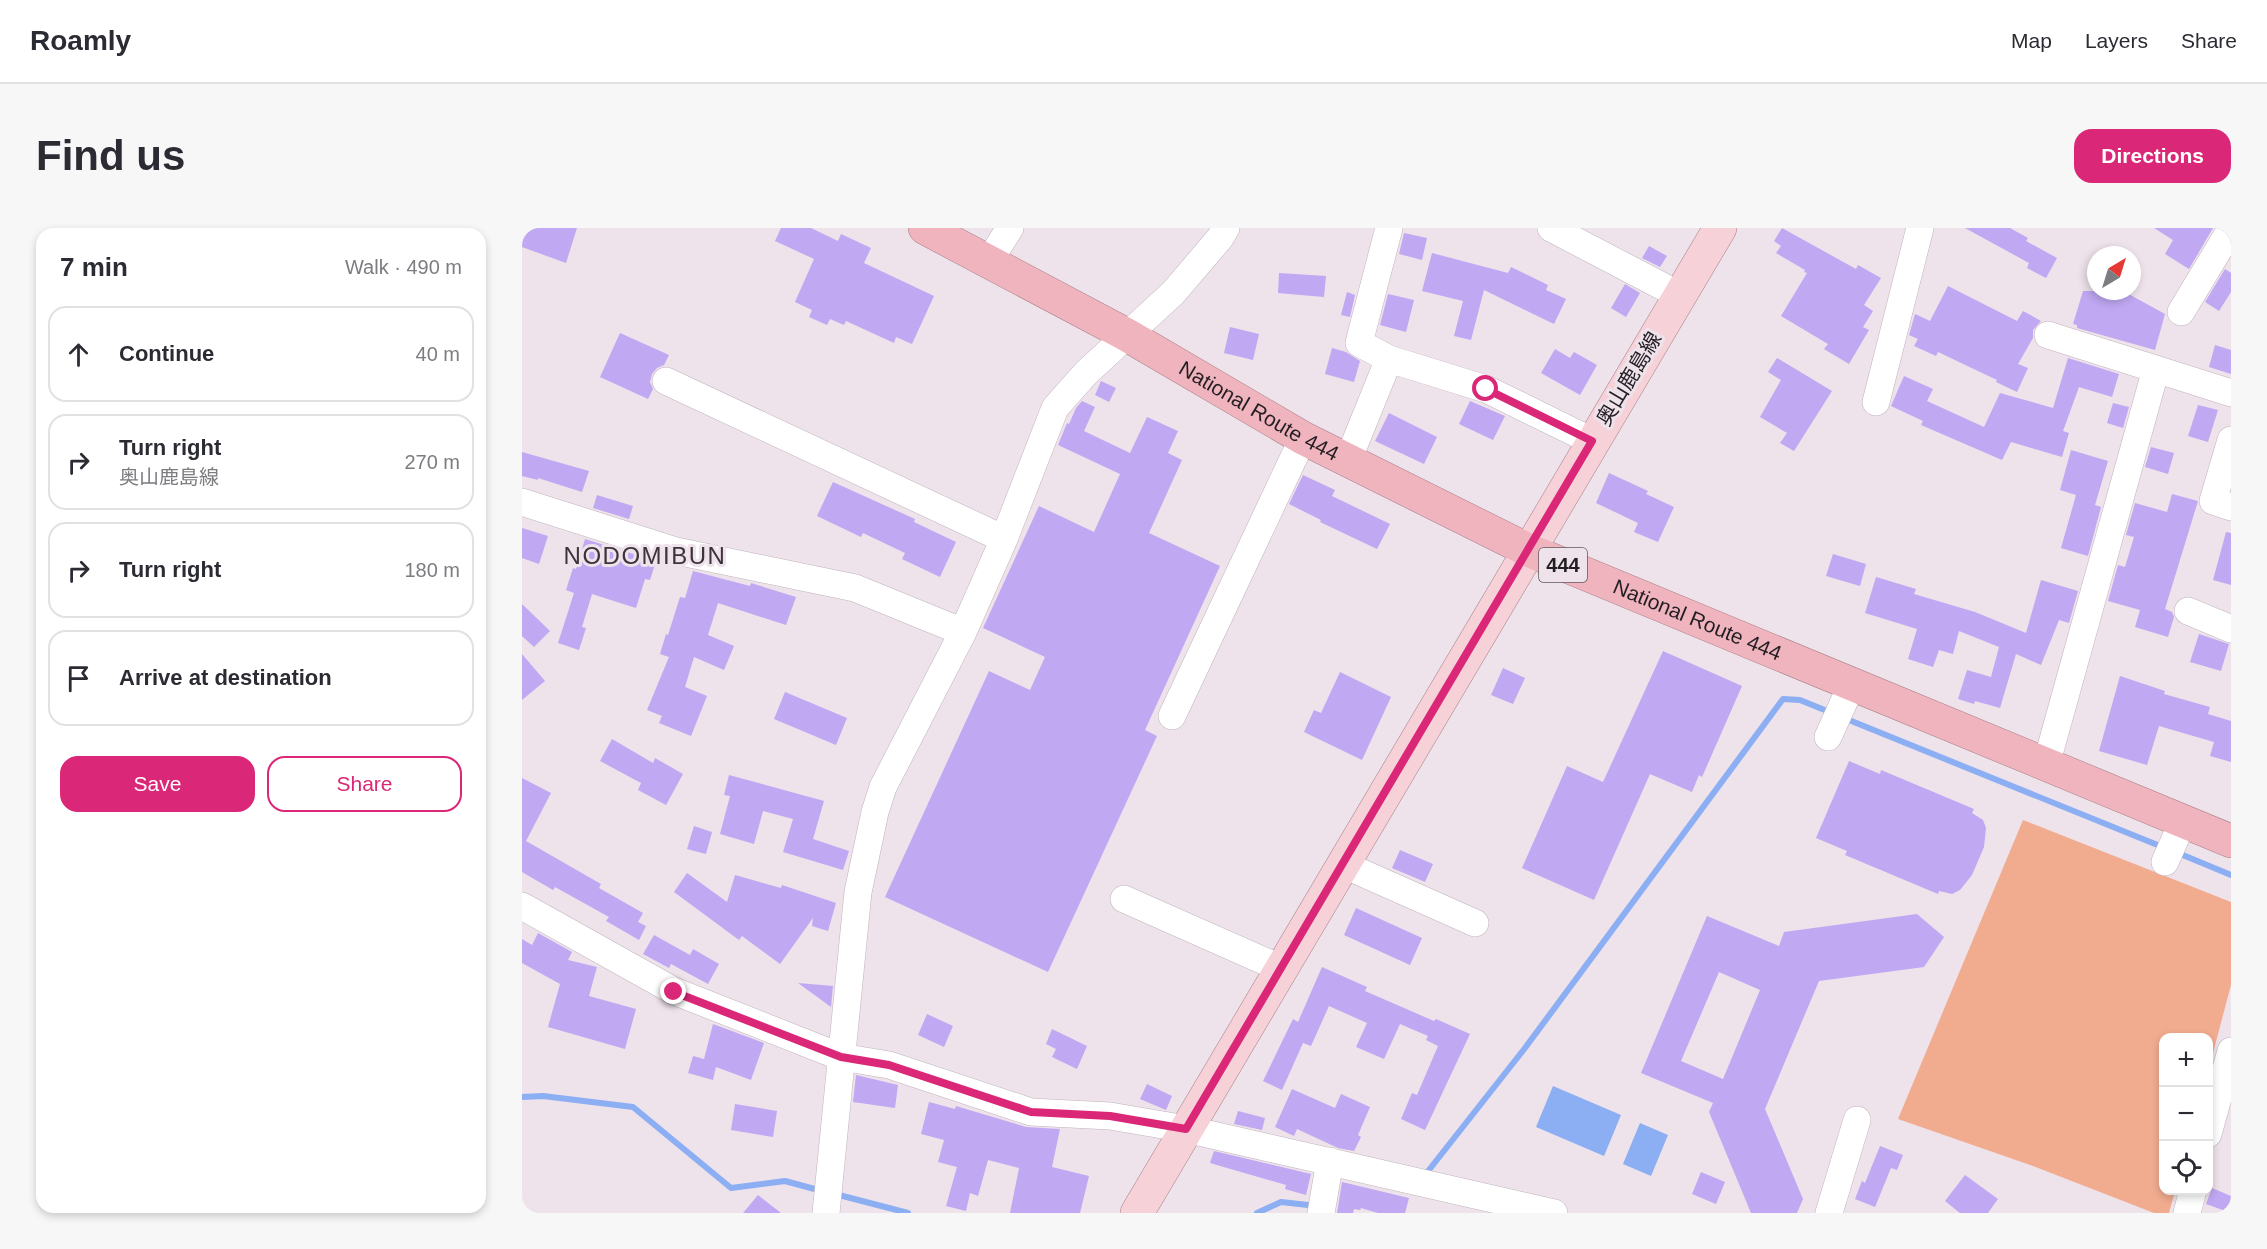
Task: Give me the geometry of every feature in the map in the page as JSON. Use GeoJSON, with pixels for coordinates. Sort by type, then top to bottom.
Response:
{"type":"FeatureCollection","features":[{"type":"Feature","properties":{"kind":"highway","name":"National Route 444"},"geometry":{"type":"LineString","coordinates":[[925,228],[1127,335],[1303,438],[1528,550],[1839,712],[2046,765],[2173,844],[2231,841]]}},
{"type":"Feature","properties":{"kind":"main road","name":"奥山鹿島線"},"geometry":{"type":"LineString","coordinates":[[1137,1213],[1720,228]]}},
{"type":"Feature","properties":{"kind":"street"},"geometry":{"type":"LineString","coordinates":[[989,261],[1010,228]]}},
{"type":"Feature","properties":{"kind":"street"},"geometry":{"type":"LineString","coordinates":[[828,1199],[858,892],[875,812],[884,788],[963,632],[1004,539],[1055,408],[1086,372],[1173,292],[1226,228]]}},
{"type":"Feature","properties":{"kind":"street"},"geometry":{"type":"LineString","coordinates":[[1389,228],[1359,343],[1389,359],[1486,389],[1592,441]]}},
{"type":"Feature","properties":{"kind":"street"},"geometry":{"type":"LineString","coordinates":[[1551,228],[1679,296]]}},
{"type":"Feature","properties":{"kind":"street"},"geometry":{"type":"LineString","coordinates":[[1876,402],[1920,228]]}},
{"type":"Feature","properties":{"kind":"street"},"geometry":{"type":"LineString","coordinates":[[2181,312],[2231,229]]}},
{"type":"Feature","properties":{"kind":"street"},"geometry":{"type":"LineString","coordinates":[[2048,335],[2231,393]]}},
{"type":"Feature","properties":{"kind":"street"},"geometry":{"type":"LineString","coordinates":[[1348,460],[1389,359]]}},
{"type":"Feature","properties":{"kind":"street"},"geometry":{"type":"LineString","coordinates":[[2046,765],[2156,369]]}},
{"type":"Feature","properties":{"kind":"street"},"geometry":{"type":"LineString","coordinates":[[666,381],[1004,539]]}},
{"type":"Feature","properties":{"kind":"street"},"geometry":{"type":"LineString","coordinates":[[1172,716],[1303,438]]}},
{"type":"Feature","properties":{"kind":"street"},"geometry":{"type":"LineString","coordinates":[[2231,440],[2213,501],[2231,507]]}},
{"type":"Feature","properties":{"kind":"street"},"geometry":{"type":"LineString","coordinates":[[522,502],[676,551],[855,588],[963,632]]}},
{"type":"Feature","properties":{"kind":"street"},"geometry":{"type":"LineString","coordinates":[[2188,611],[2231,629]]}},
{"type":"Feature","properties":{"kind":"street"},"geometry":{"type":"LineString","coordinates":[[1342,864],[1475,923]]}},
{"type":"Feature","properties":{"kind":"street"},"geometry":{"type":"LineString","coordinates":[[1124,899],[1281,968]]}},
{"type":"Feature","properties":{"kind":"street"},"geometry":{"type":"LineString","coordinates":[[522,906],[674,992],[841,1057],[889,1065],[1031,1112],[1110,1116],[1186,1129],[1554,1213]]}},
{"type":"Feature","properties":{"kind":"street"},"geometry":{"type":"LineString","coordinates":[[2213,1116],[2231,1051]]}},
{"type":"Feature","properties":{"kind":"street"},"geometry":{"type":"LineString","coordinates":[[1829,1213],[1857,1120]]}},
{"type":"Feature","properties":{"kind":"street"},"geometry":{"type":"LineString","coordinates":[[1322,1206],[1330,1161]]}},
{"type":"Feature","properties":{"kind":"street"},"geometry":{"type":"LineString","coordinates":[[2187,1213],[2192,1195]]}},
{"type":"Feature","properties":{"kind":"shaded area"},"geometry":{"type":"Polygon","coordinates":[[[2023,820],[2231,902],[2231,985],[2213,1053],[2213,1033],[2159,1033],[2159,1195],[2174,1195],[2169,1213],[2154,1213],[2033,1166],[1898,1119],[2023,820]]]}},
{"type":"Feature","properties":{"kind":"water"},"geometry":{"type":"Polygon","coordinates":[[[1553,1086],[1621,1115],[1604,1156],[1536,1127],[1553,1086]]]}},
{"type":"Feature","properties":{"kind":"water"},"geometry":{"type":"Polygon","coordinates":[[[1640,1123],[1668,1135],[1651,1176],[1623,1164],[1640,1123]]]}},
{"type":"Feature","properties":{"kind":"building"},"geometry":{"type":"Polygon","coordinates":[[[522,228],[577,228],[566,263],[522,247],[522,228]]]}},
{"type":"Feature","properties":{"kind":"building"},"geometry":{"type":"Polygon","coordinates":[[[781,228],[811,228],[838,241],[841,234],[871,248],[864,263],[934,296],[912,344],[896,337],[894,343],[846,321],[844,325],[830,319],[827,325],[809,317],[812,310],[795,302],[814,259],[775,241],[781,228]]]}},
{"type":"Feature","properties":{"kind":"building"},"geometry":{"type":"Polygon","coordinates":[[[1782,228],[1856,269],[1858,265],[1881,278],[1864,305],[1873,311],[1863,327],[1869,330],[1849,364],[1824,349],[1828,344],[1781,316],[1807,273],[1776,253],[1781,246],[1774,241],[1782,228]]]}},
{"type":"Feature","properties":{"kind":"building"},"geometry":{"type":"Polygon","coordinates":[[[1965,228],[2010,228],[2028,238],[2026,241],[2057,258],[2046,278],[2027,268],[2029,263],[1965,228]]]}},
{"type":"Feature","properties":{"kind":"building"},"geometry":{"type":"Polygon","coordinates":[[[2154,228],[2213,228],[2189,269],[2165,254],[2173,240],[2154,228]]]}},
{"type":"Feature","properties":{"kind":"building"},"geometry":{"type":"Polygon","coordinates":[[[1404,233],[1427,238],[1422,260],[1399,254],[1404,233]]]}},
{"type":"Feature","properties":{"kind":"building"},"geometry":{"type":"Polygon","coordinates":[[[1649,246],[1667,256],[1660,267],[1642,258],[1649,246]]]}},
{"type":"Feature","properties":{"kind":"building"},"geometry":{"type":"Polygon","coordinates":[[[1432,253],[1508,273],[1511,267],[1548,285],[1546,290],[1566,299],[1554,324],[1484,290],[1471,340],[1454,336],[1463,301],[1422,291],[1432,253]]]}},
{"type":"Feature","properties":{"kind":"building"},"geometry":{"type":"Polygon","coordinates":[[[2225,269],[2231,273],[2231,292],[2219,311],[2205,302],[2225,269]]]}},
{"type":"Feature","properties":{"kind":"building"},"geometry":{"type":"Polygon","coordinates":[[[1279,273],[1326,276],[1324,297],[1278,293],[1279,273]]]}},
{"type":"Feature","properties":{"kind":"building"},"geometry":{"type":"Polygon","coordinates":[[[1625,284],[1640,293],[1626,317],[1611,308],[1625,284]]]}},
{"type":"Feature","properties":{"kind":"building"},"geometry":{"type":"Polygon","coordinates":[[[1948,286],[2017,321],[2023,311],[2041,321],[2033,330],[2033,338],[2018,364],[2028,368],[2017,392],[1938,352],[1936,356],[1914,346],[1918,339],[1909,335],[1915,314],[1930,321],[1948,286]]]}},
{"type":"Feature","properties":{"kind":"building"},"geometry":{"type":"Polygon","coordinates":[[[2083,291],[2087,291],[2087,300],[2139,300],[2165,314],[2155,350],[2077,328],[2077,325],[2073,324],[2083,291]]]}},
{"type":"Feature","properties":{"kind":"building"},"geometry":{"type":"Polygon","coordinates":[[[1347,292],[1355,295],[1350,317],[1341,315],[1347,292]]]}},
{"type":"Feature","properties":{"kind":"building"},"geometry":{"type":"Polygon","coordinates":[[[1388,294],[1414,300],[1406,332],[1380,325],[1388,294]]]}},
{"type":"Feature","properties":{"kind":"building"},"geometry":{"type":"Polygon","coordinates":[[[1230,327],[1259,334],[1253,360],[1224,353],[1230,327]]]}},
{"type":"Feature","properties":{"kind":"building"},"geometry":{"type":"Polygon","coordinates":[[[620,333],[669,355],[664,365],[652,374],[650,382],[653,389],[648,399],[600,377],[620,333]]]}},
{"type":"Feature","properties":{"kind":"building"},"geometry":{"type":"Polygon","coordinates":[[[2215,345],[2231,350],[2231,374],[2209,367],[2215,345]]]}},
{"type":"Feature","properties":{"kind":"building"},"geometry":{"type":"Polygon","coordinates":[[[1332,348],[1346,352],[1360,361],[1354,382],[1325,374],[1332,348]]]}},
{"type":"Feature","properties":{"kind":"building"},"geometry":{"type":"Polygon","coordinates":[[[1555,349],[1570,358],[1574,352],[1597,365],[1580,395],[1541,373],[1555,349]]]}},
{"type":"Feature","properties":{"kind":"building"},"geometry":{"type":"Polygon","coordinates":[[[1777,358],[1832,391],[1794,451],[1780,443],[1787,433],[1760,417],[1781,380],[1768,372],[1777,358]]]}},
{"type":"Feature","properties":{"kind":"building"},"geometry":{"type":"Polygon","coordinates":[[[2068,358],[2119,374],[2112,397],[2079,387],[2063,431],[2069,433],[2062,457],[2011,442],[2002,460],[1921,425],[1923,421],[1891,406],[1904,376],[1933,389],[1927,401],[1984,427],[2000,393],[2053,408],[2068,358]]]}},
{"type":"Feature","properties":{"kind":"building"},"geometry":{"type":"Polygon","coordinates":[[[1101,381],[1116,388],[1109,402],[1095,395],[1101,381]]]}},
{"type":"Feature","properties":{"kind":"building"},"geometry":{"type":"Polygon","coordinates":[[[1082,401],[1095,407],[1084,431],[1130,453],[1147,417],[1178,431],[1168,453],[1182,460],[1149,533],[1220,566],[1145,730],[1157,736],[1048,972],[885,897],[989,671],[1030,690],[1045,657],[983,628],[1039,506],[1094,532],[1120,474],[1058,445],[1067,423],[1069,424],[1082,401]]]}},
{"type":"Feature","properties":{"kind":"building"},"geometry":{"type":"Polygon","coordinates":[[[1470,401],[1505,416],[1493,440],[1459,424],[1470,401]]]}},
{"type":"Feature","properties":{"kind":"building"},"geometry":{"type":"Polygon","coordinates":[[[2113,403],[2129,407],[2123,428],[2107,423],[2113,403]]]}},
{"type":"Feature","properties":{"kind":"building"},"geometry":{"type":"Polygon","coordinates":[[[2198,405],[2218,410],[2208,442],[2188,436],[2198,405]]]}},
{"type":"Feature","properties":{"kind":"building"},"geometry":{"type":"Polygon","coordinates":[[[1389,413],[1437,437],[1424,464],[1375,441],[1389,413]]]}},
{"type":"Feature","properties":{"kind":"building"},"geometry":{"type":"Polygon","coordinates":[[[2151,447],[2174,453],[2168,474],[2145,467],[2151,447]]]}},
{"type":"Feature","properties":{"kind":"building"},"geometry":{"type":"Polygon","coordinates":[[[2071,450],[2108,461],[2095,505],[2101,507],[2088,556],[2061,548],[2076,495],[2060,490],[2071,450]]]}},
{"type":"Feature","properties":{"kind":"building"},"geometry":{"type":"Polygon","coordinates":[[[522,452],[589,471],[582,492],[538,478],[538,480],[522,476],[522,452]]]}},
{"type":"Feature","properties":{"kind":"building"},"geometry":{"type":"Polygon","coordinates":[[[1609,473],[1648,491],[1646,494],[1674,507],[1658,542],[1634,532],[1638,523],[1596,503],[1609,473]]]}},
{"type":"Feature","properties":{"kind":"building"},"geometry":{"type":"Polygon","coordinates":[[[1303,475],[1335,490],[1332,496],[1390,524],[1377,549],[1320,522],[1321,520],[1289,504],[1303,475]]]}},
{"type":"Feature","properties":{"kind":"building"},"geometry":{"type":"Polygon","coordinates":[[[833,482],[915,519],[914,522],[956,542],[940,577],[902,559],[905,553],[863,533],[861,537],[817,516],[833,482]]]}},
{"type":"Feature","properties":{"kind":"building"},"geometry":{"type":"Polygon","coordinates":[[[2172,494],[2198,501],[2165,609],[2172,612],[2174,617],[2168,637],[2135,627],[2140,610],[2108,601],[2118,565],[2125,567],[2134,537],[2126,535],[2135,503],[2167,512],[2172,494]]]}},
{"type":"Feature","properties":{"kind":"building"},"geometry":{"type":"Polygon","coordinates":[[[597,495],[633,506],[629,519],[593,508],[597,495]]]}},
{"type":"Feature","properties":{"kind":"building"},"geometry":{"type":"Polygon","coordinates":[[[522,528],[548,536],[539,564],[522,558],[522,528]]]}},
{"type":"Feature","properties":{"kind":"building"},"geometry":{"type":"Polygon","coordinates":[[[2226,532],[2231,533],[2231,585],[2213,580],[2226,532]]]}},
{"type":"Feature","properties":{"kind":"building"},"geometry":{"type":"Polygon","coordinates":[[[585,539],[656,561],[650,580],[645,579],[636,608],[592,594],[582,627],[586,628],[579,650],[558,643],[574,593],[566,590],[573,568],[576,569],[585,539]]]}},
{"type":"Feature","properties":{"kind":"building"},"geometry":{"type":"Polygon","coordinates":[[[1833,554],[1866,564],[1860,586],[1826,576],[1833,554]]]}},
{"type":"Feature","properties":{"kind":"building"},"geometry":{"type":"Polygon","coordinates":[[[693,571],[750,586],[751,583],[796,597],[786,625],[718,603],[708,635],[734,646],[724,670],[694,657],[685,687],[707,696],[691,736],[659,723],[662,716],[647,710],[669,657],[660,654],[666,634],[668,635],[680,597],[685,598],[693,571]]]}},
{"type":"Feature","properties":{"kind":"building"},"geometry":{"type":"Polygon","coordinates":[[[1876,577],[1916,589],[1914,594],[1975,612],[2026,633],[2041,580],[2078,591],[2069,623],[2059,620],[2041,665],[2016,654],[2000,708],[1958,699],[1967,670],[1991,677],[1999,647],[1959,631],[1953,654],[1939,650],[1933,667],[1908,659],[1917,629],[1865,613],[1876,577]]]}},
{"type":"Feature","properties":{"kind":"building"},"geometry":{"type":"Polygon","coordinates":[[[522,604],[550,631],[534,647],[522,636],[522,604]]]}},
{"type":"Feature","properties":{"kind":"building"},"geometry":{"type":"Polygon","coordinates":[[[2199,634],[2229,644],[2221,671],[2190,662],[2199,634]]]}},
{"type":"Feature","properties":{"kind":"building"},"geometry":{"type":"Polygon","coordinates":[[[1663,651],[1742,686],[1702,777],[1699,775],[1692,792],[1650,774],[1594,900],[1522,868],[1567,766],[1603,782],[1663,651]]]}},
{"type":"Feature","properties":{"kind":"building"},"geometry":{"type":"Polygon","coordinates":[[[522,654],[545,681],[522,700],[522,654]]]}},
{"type":"Feature","properties":{"kind":"building"},"geometry":{"type":"Polygon","coordinates":[[[1503,668],[1525,678],[1513,704],[1491,695],[1503,668]]]}},
{"type":"Feature","properties":{"kind":"building"},"geometry":{"type":"Polygon","coordinates":[[[1340,672],[1391,697],[1362,760],[1304,732],[1314,710],[1321,713],[1340,672]]]}},
{"type":"Feature","properties":{"kind":"building"},"geometry":{"type":"Polygon","coordinates":[[[2120,676],[2165,691],[2164,694],[2210,707],[2208,714],[2231,721],[2231,762],[2210,756],[2214,742],[2159,726],[2147,765],[2099,751],[2120,676]]]}},
{"type":"Feature","properties":{"kind":"building"},"geometry":{"type":"Polygon","coordinates":[[[785,692],[847,718],[836,745],[774,719],[785,692]]]}},
{"type":"Feature","properties":{"kind":"building"},"geometry":{"type":"Polygon","coordinates":[[[612,739],[653,763],[655,758],[683,774],[666,805],[638,790],[641,783],[600,761],[612,739]]]}},
{"type":"Feature","properties":{"kind":"building"},"geometry":{"type":"Polygon","coordinates":[[[1849,761],[1880,774],[1881,770],[1974,809],[1972,813],[1983,820],[1986,828],[1984,847],[1972,875],[1960,890],[1952,894],[1939,891],[1938,894],[1845,855],[1847,851],[1816,838],[1849,761]]]}},
{"type":"Feature","properties":{"kind":"building"},"geometry":{"type":"Polygon","coordinates":[[[729,775],[824,801],[813,839],[849,851],[843,870],[783,852],[793,819],[763,811],[754,844],[720,834],[730,796],[724,795],[729,775]]]}},
{"type":"Feature","properties":{"kind":"building"},"geometry":{"type":"Polygon","coordinates":[[[522,778],[551,793],[526,841],[601,884],[599,888],[643,913],[638,922],[646,926],[639,940],[606,921],[609,917],[555,887],[553,890],[522,872],[522,778]]]}},
{"type":"Feature","properties":{"kind":"building"},"geometry":{"type":"Polygon","coordinates":[[[694,826],[712,832],[706,854],[687,849],[694,826]]]}},
{"type":"Feature","properties":{"kind":"building"},"geometry":{"type":"Polygon","coordinates":[[[1400,850],[1433,864],[1425,882],[1392,868],[1400,850]]]}},
{"type":"Feature","properties":{"kind":"building"},"geometry":{"type":"Polygon","coordinates":[[[687,873],[727,902],[735,875],[781,888],[782,885],[836,903],[828,931],[812,926],[813,918],[780,964],[742,936],[739,940],[674,892],[687,873]]]}},
{"type":"Feature","properties":{"kind":"building"},"geometry":{"type":"Polygon","coordinates":[[[1356,908],[1422,938],[1410,965],[1344,935],[1356,908]]]}},
{"type":"Feature","properties":{"kind":"building"},"geometry":{"type":"Polygon","coordinates":[[[1917,914],[1944,937],[1924,967],[1819,981],[1765,1109],[1803,1199],[1797,1213],[1751,1213],[1709,1112],[1713,1103],[1641,1073],[1707,916],[1779,946],[1784,932],[1917,914]],[[1719,972],[1681,1061],[1723,1079],[1760,990],[1719,972]]]}},
{"type":"Feature","properties":{"kind":"building"},"geometry":{"type":"Polygon","coordinates":[[[538,933],[572,952],[568,960],[597,967],[589,996],[636,1009],[625,1049],[548,1027],[560,984],[522,963],[522,939],[532,945],[538,933]]]}},
{"type":"Feature","properties":{"kind":"building"},"geometry":{"type":"Polygon","coordinates":[[[654,935],[690,955],[693,949],[719,964],[708,984],[671,964],[669,968],[643,954],[654,935]]]}},
{"type":"Feature","properties":{"kind":"building"},"geometry":{"type":"Polygon","coordinates":[[[1322,967],[1367,987],[1365,991],[1470,1034],[1425,1130],[1401,1119],[1412,1093],[1417,1095],[1438,1046],[1426,1040],[1428,1036],[1400,1024],[1384,1059],[1356,1047],[1367,1023],[1329,1006],[1311,1046],[1303,1043],[1282,1090],[1263,1081],[1293,1019],[1298,1022],[1322,967]]]}},
{"type":"Feature","properties":{"kind":"building"},"geometry":{"type":"Polygon","coordinates":[[[798,983],[833,986],[831,1007],[798,983]]]}},
{"type":"Feature","properties":{"kind":"building"},"geometry":{"type":"Polygon","coordinates":[[[927,1014],[953,1026],[944,1047],[918,1035],[927,1014]]]}},
{"type":"Feature","properties":{"kind":"building"},"geometry":{"type":"Polygon","coordinates":[[[713,1024],[764,1043],[751,1080],[716,1067],[713,1080],[688,1073],[693,1056],[704,1059],[713,1024]]]}},
{"type":"Feature","properties":{"kind":"building"},"geometry":{"type":"Polygon","coordinates":[[[1052,1029],[1087,1046],[1077,1069],[1052,1057],[1056,1049],[1046,1044],[1052,1029]]]}},
{"type":"Feature","properties":{"kind":"building"},"geometry":{"type":"Polygon","coordinates":[[[856,1075],[898,1085],[895,1108],[853,1102],[856,1075]]]}},
{"type":"Feature","properties":{"kind":"building"},"geometry":{"type":"Polygon","coordinates":[[[1147,1084],[1172,1096],[1166,1110],[1140,1099],[1147,1084]]]}},
{"type":"Feature","properties":{"kind":"building"},"geometry":{"type":"Polygon","coordinates":[[[1292,1089],[1335,1108],[1341,1094],[1370,1107],[1354,1151],[1338,1148],[1297,1129],[1294,1136],[1275,1127],[1292,1089]]]}},
{"type":"Feature","properties":{"kind":"building"},"geometry":{"type":"Polygon","coordinates":[[[929,1102],[955,1109],[956,1106],[1026,1127],[1060,1129],[1052,1167],[1089,1176],[1080,1213],[1010,1213],[1019,1168],[988,1160],[978,1196],[970,1193],[966,1211],[946,1206],[957,1167],[938,1162],[944,1140],[921,1134],[929,1102]]]}},
{"type":"Feature","properties":{"kind":"building"},"geometry":{"type":"Polygon","coordinates":[[[735,1104],[777,1111],[773,1137],[731,1130],[735,1104]]]}},
{"type":"Feature","properties":{"kind":"building"},"geometry":{"type":"Polygon","coordinates":[[[1238,1111],[1265,1118],[1262,1130],[1234,1124],[1238,1111]]]}},
{"type":"Feature","properties":{"kind":"building"},"geometry":{"type":"Polygon","coordinates":[[[1880,1146],[1903,1155],[1897,1170],[1891,1168],[1875,1207],[1855,1199],[1862,1181],[1865,1183],[1880,1146]]]}},
{"type":"Feature","properties":{"kind":"building"},"geometry":{"type":"Polygon","coordinates":[[[1214,1151],[1311,1174],[1306,1195],[1285,1189],[1286,1185],[1210,1163],[1214,1151]]]}},
{"type":"Feature","properties":{"kind":"building"},"geometry":{"type":"Polygon","coordinates":[[[1701,1172],[1725,1182],[1716,1204],[1692,1194],[1701,1172]]]}},
{"type":"Feature","properties":{"kind":"building"},"geometry":{"type":"Polygon","coordinates":[[[1965,1175],[1998,1199],[1988,1213],[1960,1213],[1945,1201],[1965,1175]]]}},
{"type":"Feature","properties":{"kind":"building"},"geometry":{"type":"Polygon","coordinates":[[[1342,1182],[1409,1198],[1405,1213],[1378,1213],[1361,1208],[1360,1210],[1354,1209],[1353,1213],[1337,1213],[1342,1182]]]}},
{"type":"Feature","properties":{"kind":"building"},"geometry":{"type":"Polygon","coordinates":[[[2213,1188],[2231,1196],[2231,1213],[2206,1204],[2209,1195],[2213,1195],[2213,1188]]]}},
{"type":"Feature","properties":{"kind":"building"},"geometry":{"type":"Polygon","coordinates":[[[758,1195],[781,1213],[743,1213],[758,1195]]]}},
{"type":"Feature","properties":{"kind":"waterway"},"geometry":{"type":"LineString","coordinates":[[1425,1175],[1525,1048],[1783,699],[1800,700],[1832,713]]}},
{"type":"Feature","properties":{"kind":"waterway"},"geometry":{"type":"LineString","coordinates":[[1844,718],[2165,848]]}},
{"type":"Feature","properties":{"kind":"waterway"},"geometry":{"type":"LineString","coordinates":[[2178,853],[2231,875]]}},
{"type":"Feature","properties":{"kind":"waterway"},"geometry":{"type":"LineString","coordinates":[[522,1097],[543,1096],[633,1107],[731,1188],[785,1181],[822,1191]]}},
{"type":"Feature","properties":{"kind":"waterway"},"geometry":{"type":"LineString","coordinates":[[835,1194],[908,1213]]}},
{"type":"Feature","properties":{"kind":"waterway"},"geometry":{"type":"LineString","coordinates":[[1257,1213],[1281,1202],[1317,1206]]}},
{"type":"Feature","properties":{"kind":"district","name":"NODOMIBUN"},"geometry":{"type":"Point","coordinates":[645,556]}},
{"type":"Feature","properties":{"kind":"route"},"geometry":{"type":"LineString","coordinates":[[674,992],[841,1057],[889,1065],[1031,1112],[1110,1116],[1186,1129],[1592,441],[1486,389]]}}]}
